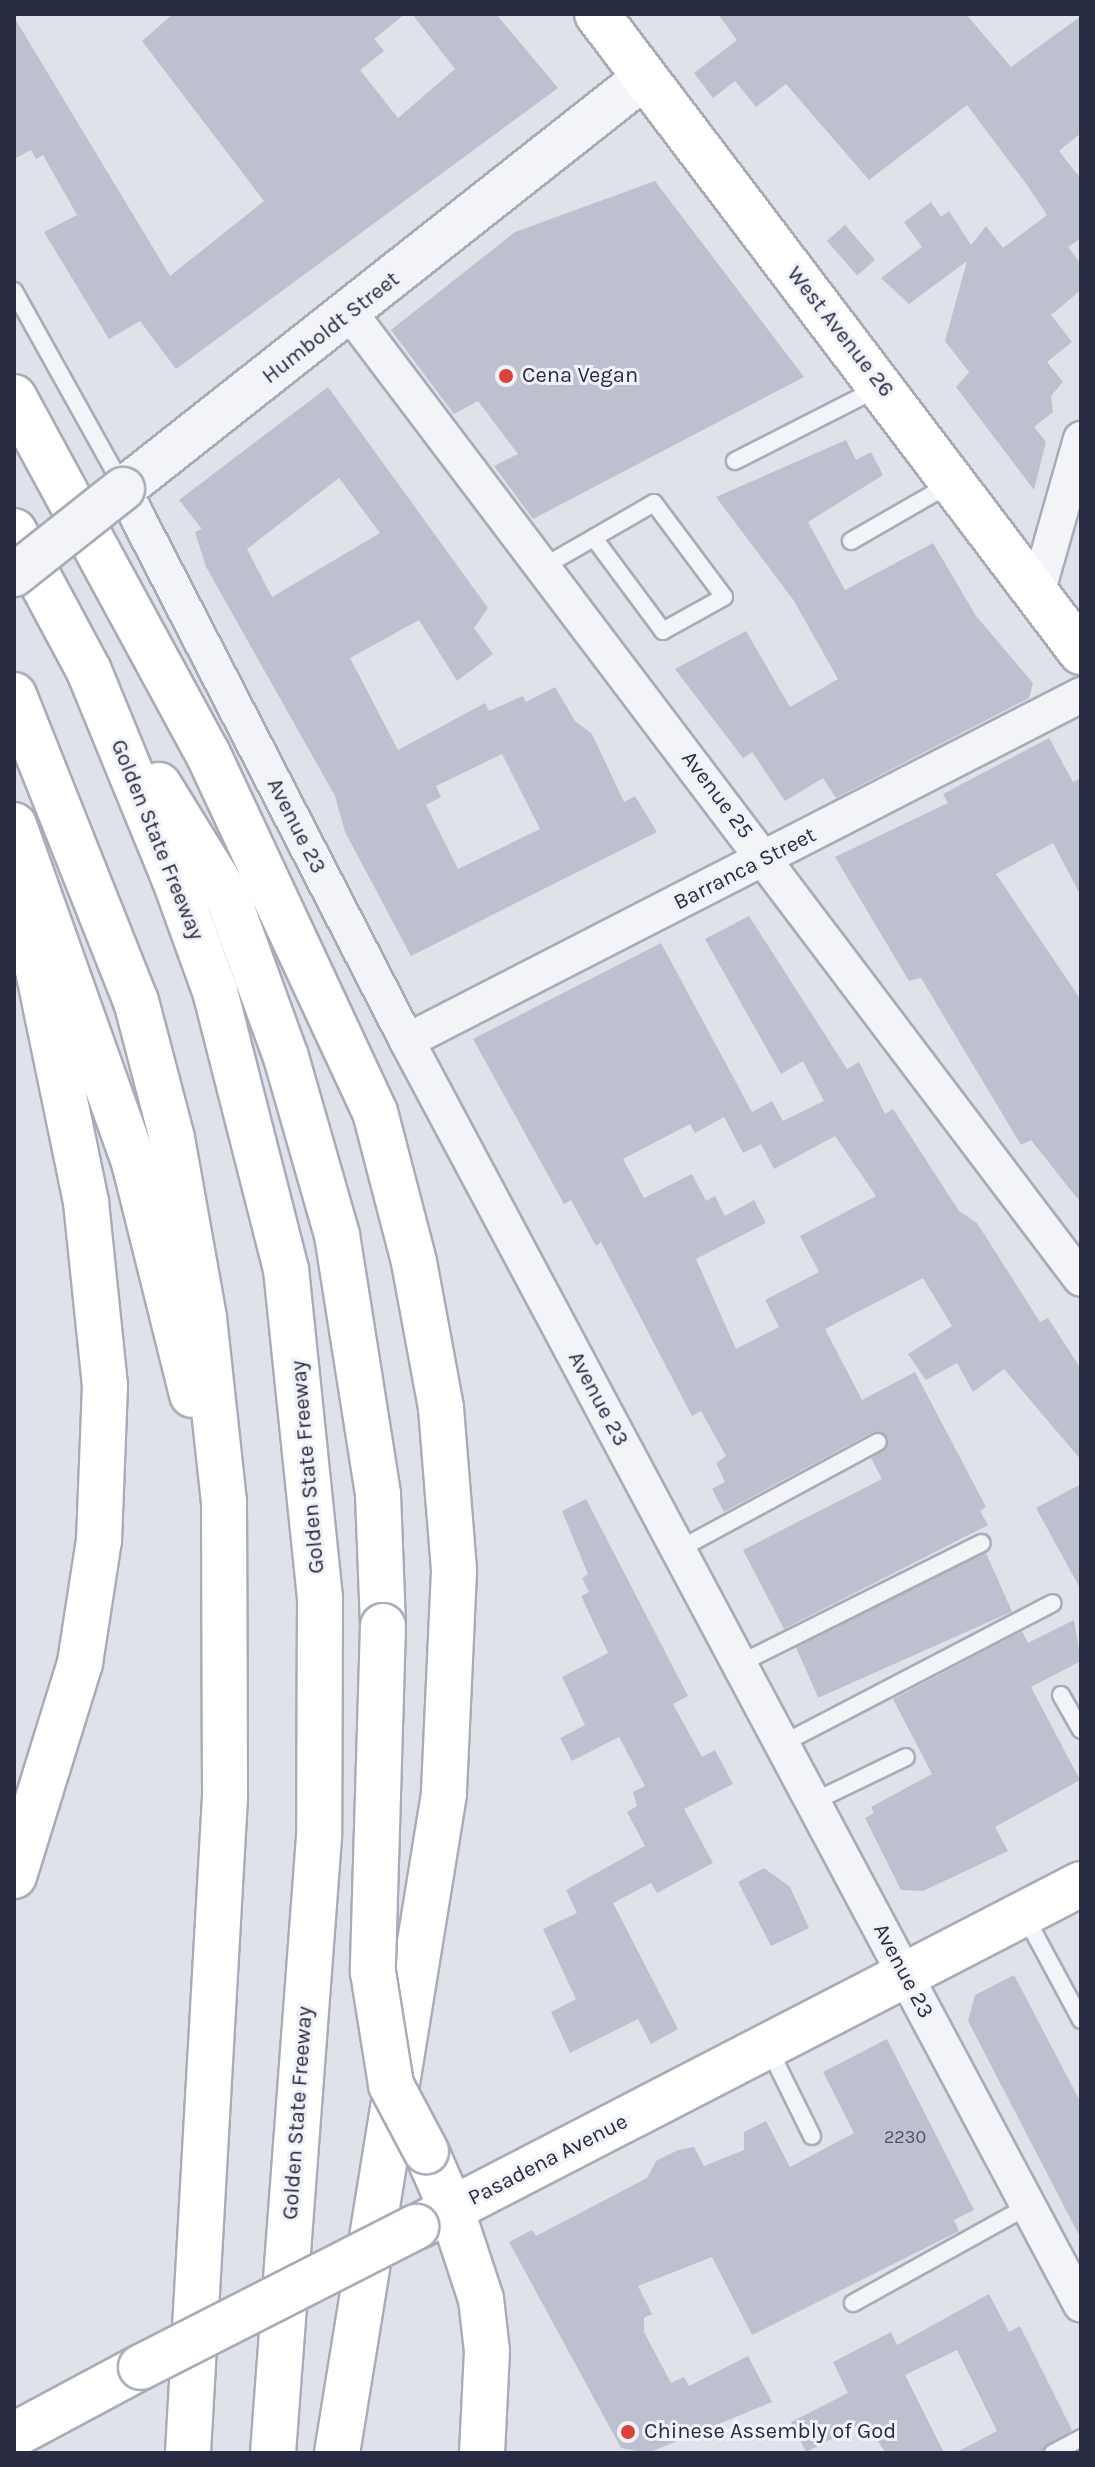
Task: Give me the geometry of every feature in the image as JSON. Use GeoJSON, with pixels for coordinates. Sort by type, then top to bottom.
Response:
{"type":"FeatureCollection","features":[{"type":"Feature","properties":{"kind":"main road","name":"West Avenue 26"},"geometry":{"type":"LineString","coordinates":[[600,15],[1038,590],[1081,652]]}},
{"type":"Feature","properties":{"kind":"main road"},"geometry":{"type":"LineString","coordinates":[[14,397],[208,754],[375,1112],[414,1262],[441,1408],[454,1571],[444,1794],[337,2453]]}},
{"type":"Feature","properties":{"kind":"main road","name":"Golden State Freeway"},"geometry":{"type":"LineString","coordinates":[[14,531],[89,671],[215,991],[286,1269],[307,1424],[320,1599],[319,1837],[273,2453]]}},
{"type":"Feature","properties":{"kind":"main road"},"geometry":{"type":"LineString","coordinates":[[89,671],[227,895],[286,1057],[337,1235],[357,1341],[378,1495],[383,1626],[373,1972],[391,2085],[426,2151],[434,2218],[481,2299],[487,2351],[482,2453]]}},
{"type":"Feature","properties":{"kind":"main road"},"geometry":{"type":"LineString","coordinates":[[14,695],[148,1047],[204,1318],[224,1502],[225,1797],[188,2453]]}},
{"type":"Feature","properties":{"kind":"main road"},"geometry":{"type":"LineString","coordinates":[[14,825],[134,1162],[224,1502]]}},
{"type":"Feature","properties":{"kind":"main road"},"geometry":{"type":"LineString","coordinates":[[14,897],[38,970],[86,1202],[105,1385],[99,1540],[80,1663],[14,1876]]}},
{"type":"Feature","properties":{"kind":"main road","name":"Pasadena Avenue"},"geometry":{"type":"LineString","coordinates":[[14,2435],[141,2367],[769,2049],[1081,1884]]}},
{"type":"Feature","properties":{"kind":"street","name":"Humboldt Street"},"geometry":{"type":"LineString","coordinates":[[14,575],[350,313],[645,77]]}},
{"type":"Feature","properties":{"kind":"street","name":"Avenue 25"},"geometry":{"type":"LineString","coordinates":[[350,313],[1081,1279]]}},
{"type":"Feature","properties":{"kind":"street"},"geometry":{"type":"LineString","coordinates":[[1038,590],[1081,439]]}},
{"type":"Feature","properties":{"kind":"street","name":"Avenue 23"},"geometry":{"type":"LineString","coordinates":[[123,489],[407,1041],[1081,2305]]}},
{"type":"Feature","properties":{"kind":"street","name":"Barranca Street"},"geometry":{"type":"LineString","coordinates":[[407,1041],[1081,695]]}},
{"type":"Feature","properties":{"kind":"lane"},"geometry":{"type":"LineString","coordinates":[[14,291],[123,489]]}},
{"type":"Feature","properties":{"kind":"lane"},"geometry":{"type":"LineString","coordinates":[[735,461],[881,386]]}},
{"type":"Feature","properties":{"kind":"lane"},"geometry":{"type":"LineString","coordinates":[[851,541],[955,481]]}},
{"type":"Feature","properties":{"kind":"lane"},"geometry":{"type":"LineString","coordinates":[[543,567],[654,503],[724,597],[663,631],[594,538]]}},
{"type":"Feature","properties":{"kind":"lane"},"geometry":{"type":"LineString","coordinates":[[678,1550],[878,1442]]}},
{"type":"Feature","properties":{"kind":"lane"},"geometry":{"type":"LineString","coordinates":[[739,1664],[982,1543]]}},
{"type":"Feature","properties":{"kind":"lane"},"geometry":{"type":"LineString","coordinates":[[782,1744],[1053,1603]]}},
{"type":"Feature","properties":{"kind":"lane"},"geometry":{"type":"LineString","coordinates":[[1061,1695],[1081,1730]]}},
{"type":"Feature","properties":{"kind":"lane"},"geometry":{"type":"LineString","coordinates":[[813,1802],[906,1757]]}},
{"type":"Feature","properties":{"kind":"lane"},"geometry":{"type":"LineString","coordinates":[[1025,1914],[1081,2020]]}},
{"type":"Feature","properties":{"kind":"lane"},"geometry":{"type":"LineString","coordinates":[[769,2049],[812,2136]]}},
{"type":"Feature","properties":{"kind":"lane"},"geometry":{"type":"LineString","coordinates":[[853,2303],[1028,2206]]}},
{"type":"Feature","properties":{"kind":"lane"},"geometry":{"type":"LineString","coordinates":[[1053,2453],[1081,2438]]}},
{"type":"Feature","properties":{"kind":"building"},"geometry":{"type":"Polygon","coordinates":[[[173,14],[405,14],[374,39],[384,51],[360,70],[398,118],[455,69],[412,14],[496,14],[558,88],[176,369],[140,321],[109,339],[44,232],[77,215],[43,155],[36,159],[31,150],[14,159],[14,17],[170,276],[264,201],[142,41],[173,14]]]}},
{"type":"Feature","properties":{"kind":"building"},"geometry":{"type":"Polygon","coordinates":[[[718,14],[966,14],[1011,67],[1081,16],[1081,133],[1059,151],[1081,179],[1081,238],[1068,247],[1081,264],[1081,290],[1051,315],[1072,342],[1047,362],[1063,382],[1051,396],[1053,412],[1034,427],[1046,442],[1034,490],[956,387],[969,372],[945,341],[967,261],[909,304],[881,278],[922,247],[904,222],[931,202],[941,217],[949,211],[971,245],[986,226],[1003,248],[1047,215],[967,105],[869,180],[786,84],[756,107],[735,81],[713,98],[694,73],[737,40],[718,14]]]}},
{"type":"Feature","properties":{"kind":"building"},"geometry":{"type":"Polygon","coordinates":[[[655,181],[804,377],[533,519],[494,466],[518,454],[478,401],[454,414],[391,330],[515,232],[655,181]]]}},
{"type":"Feature","properties":{"kind":"building"},"geometry":{"type":"Polygon","coordinates":[[[845,225],[875,260],[857,275],[827,241],[845,225]]]}},
{"type":"Feature","properties":{"kind":"building"},"geometry":{"type":"Polygon","coordinates":[[[328,387],[488,608],[474,628],[493,654],[457,681],[419,620],[350,658],[398,750],[485,703],[489,711],[523,696],[526,702],[555,687],[575,721],[592,734],[624,802],[635,796],[657,832],[411,956],[345,832],[335,796],[206,567],[195,532],[202,529],[179,500],[328,387]],[[339,478],[247,549],[272,597],[380,533],[339,478]],[[502,754],[436,786],[441,797],[426,805],[458,869],[540,829],[502,754]]]}},
{"type":"Feature","properties":{"kind":"building"},"geometry":{"type":"Polygon","coordinates":[[[846,440],[856,460],[871,452],[883,475],[808,522],[845,590],[933,543],[976,616],[1033,683],[1029,698],[836,798],[823,778],[785,801],[752,752],[743,758],[675,669],[746,631],[790,707],[838,679],[794,601],[716,497],[846,440]]]}},
{"type":"Feature","properties":{"kind":"building"},"geometry":{"type":"Polygon","coordinates":[[[1049,738],[1073,782],[1081,778],[1081,896],[1053,843],[996,874],[1081,1000],[1081,1203],[1031,1140],[1021,1145],[921,978],[909,981],[835,857],[948,803],[943,794],[1049,738]]]}},
{"type":"Feature","properties":{"kind":"building"},"geometry":{"type":"Polygon","coordinates":[[[749,916],[847,1069],[859,1062],[885,1114],[893,1109],[959,1211],[977,1223],[1040,1322],[1048,1318],[1081,1369],[1081,1460],[1004,1369],[973,1392],[957,1363],[926,1380],[908,1354],[952,1326],[923,1278],[825,1329],[862,1400],[915,1372],[986,1507],[980,1511],[988,1525],[784,1629],[743,1550],[882,1479],[871,1458],[887,1448],[888,1438],[873,1432],[724,1512],[712,1489],[725,1482],[716,1463],[726,1456],[701,1411],[692,1416],[601,1242],[596,1246],[571,1200],[564,1204],[473,1039],[661,943],[752,1112],[772,1101],[783,1121],[824,1101],[803,1061],[781,1074],[705,939],[749,916]],[[724,1117],[695,1133],[690,1124],[623,1159],[644,1198],[692,1174],[706,1201],[715,1196],[725,1216],[754,1200],[766,1223],[696,1259],[736,1349],[779,1327],[765,1300],[819,1272],[800,1236],[876,1196],[835,1136],[774,1169],[761,1144],[743,1153],[724,1117]]]}},
{"type":"Feature","properties":{"kind":"building"},"geometry":{"type":"Polygon","coordinates":[[[1081,1484],[1081,1590],[1036,1508],[1081,1484]]]}},
{"type":"Feature","properties":{"kind":"building"},"geometry":{"type":"Polygon","coordinates":[[[586,1499],[688,1696],[673,1704],[702,1757],[715,1750],[733,1784],[684,1809],[713,1863],[657,1893],[651,1883],[613,1903],[678,2029],[651,2044],[638,2019],[570,2053],[551,2012],[576,1999],[543,1929],[577,1913],[566,1890],[645,1846],[627,1812],[637,1806],[633,1792],[645,1786],[619,1737],[572,1761],[560,1738],[585,1725],[562,1677],[608,1653],[581,1596],[589,1592],[582,1578],[588,1574],[562,1511],[586,1499]]]}},
{"type":"Feature","properties":{"kind":"building"},"geometry":{"type":"Polygon","coordinates":[[[986,1553],[1012,1611],[818,1698],[792,1639],[986,1553]]]}},
{"type":"Feature","properties":{"kind":"building"},"geometry":{"type":"Polygon","coordinates":[[[1074,1620],[1081,1661],[1031,1687],[1080,1780],[995,1827],[1008,1851],[923,1891],[901,1890],[865,1818],[874,1813],[871,1807],[932,1774],[893,1699],[1022,1631],[1028,1643],[1074,1620]]]}},
{"type":"Feature","properties":{"kind":"building"},"geometry":{"type":"Polygon","coordinates":[[[764,1868],[790,1887],[809,1928],[771,1946],[738,1882],[764,1868]]]}},
{"type":"Feature","properties":{"kind":"building"},"geometry":{"type":"Polygon","coordinates":[[[1014,1975],[1081,2103],[1081,2239],[968,2021],[975,1995],[1014,1975]]]}},
{"type":"Feature","properties":{"kind":"building"},"geometry":{"type":"Polygon","coordinates":[[[887,2039],[974,2210],[954,2220],[959,2231],[752,2335],[712,2257],[638,2286],[652,2314],[644,2318],[644,2332],[671,2383],[684,2377],[689,2386],[748,2356],[772,2402],[648,2453],[621,2448],[509,2242],[532,2230],[536,2236],[647,2178],[656,2161],[678,2150],[694,2147],[704,2166],[744,2150],[744,2132],[766,2121],[790,2167],[854,2133],[823,2072],[887,2039]]]}},
{"type":"Feature","properties":{"kind":"building"},"geometry":{"type":"Polygon","coordinates":[[[989,2294],[1009,2332],[1020,2326],[1072,2430],[1042,2453],[955,2453],[997,2431],[957,2350],[905,2375],[944,2453],[886,2453],[864,2422],[806,2452],[791,2422],[848,2393],[833,2362],[891,2332],[897,2345],[989,2294]]]}},
{"type":"Feature","properties":{"kind":"place","name":"Cena Vegan"},"geometry":{"type":"Point","coordinates":[506,376]}},
{"type":"Feature","properties":{"kind":"place","name":"Chinese Assembly of God"},"geometry":{"type":"Point","coordinates":[628,2432]}}]}
